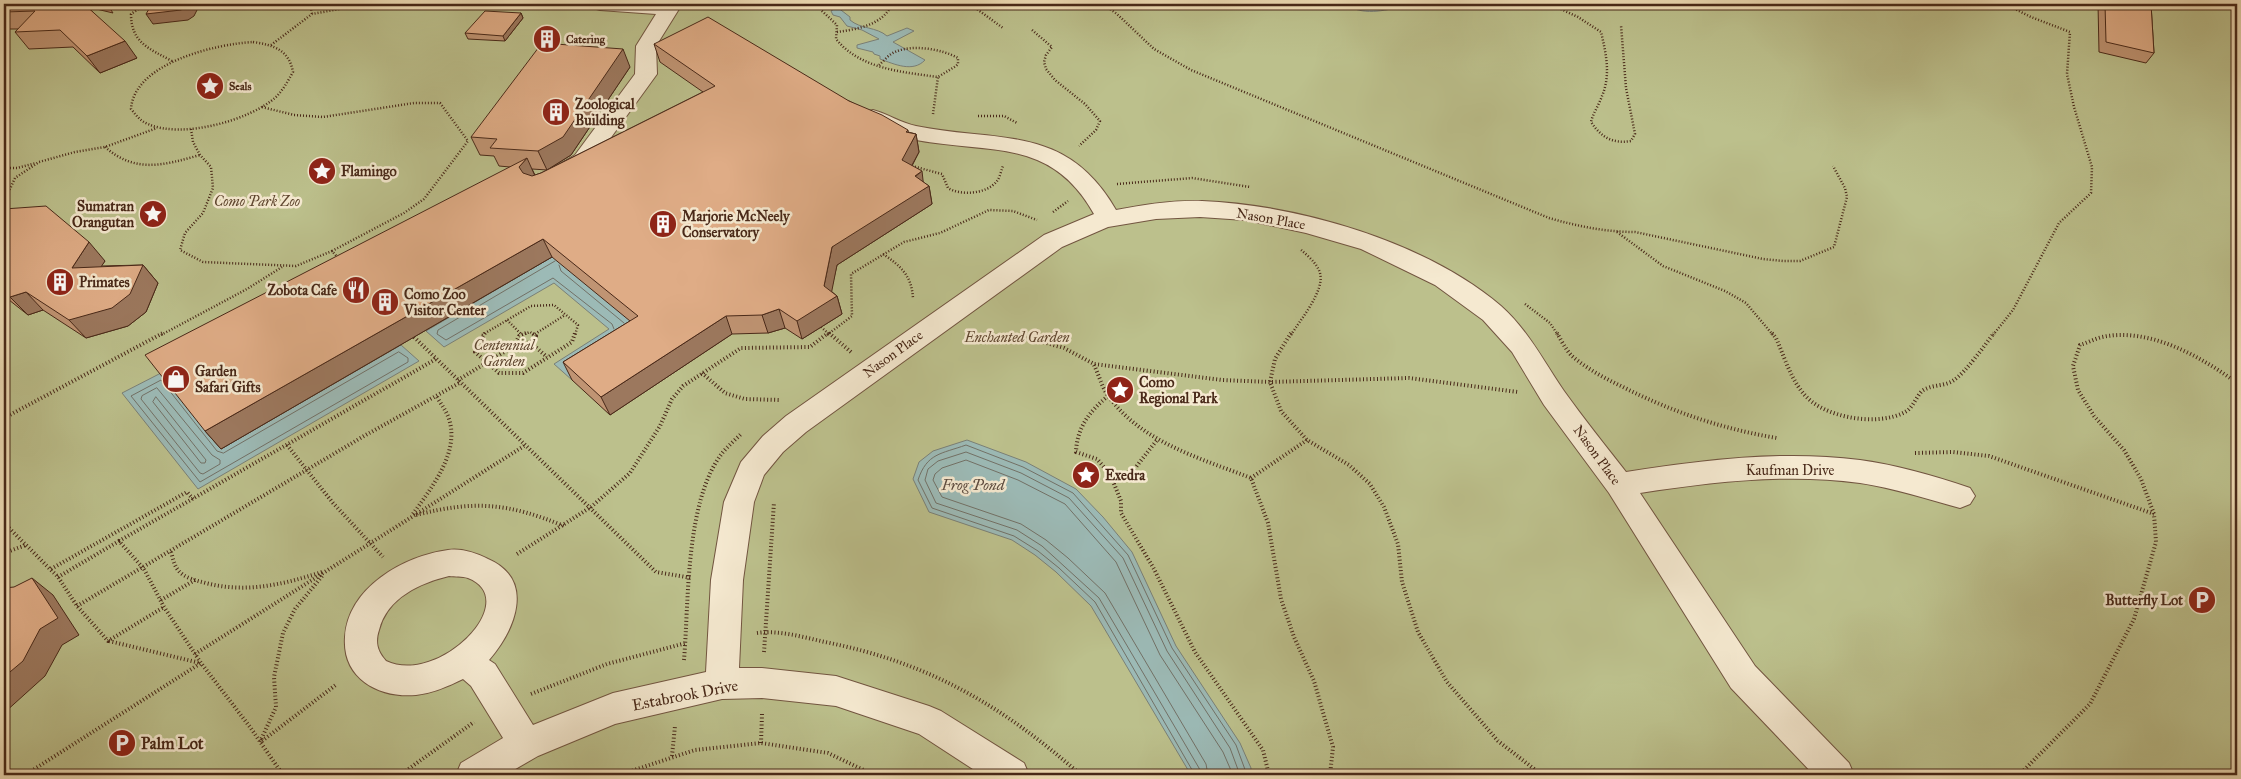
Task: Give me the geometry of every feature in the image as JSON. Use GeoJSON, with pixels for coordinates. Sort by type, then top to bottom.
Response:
{"type":"FeatureCollection","features":[{"type":"Feature","properties":{"kind":"street"},"geometry":{"type":"LineString","coordinates":[[549,180],[583,160],[646,74],[646,46],[669,9],[600,4]]}},
{"type":"Feature","properties":{"kind":"street"},"geometry":{"type":"LineString","coordinates":[[854,108],[903,130],[918,134],[990,140],[1038,150],[1075,172],[1089,187],[1109,219]]}},
{"type":"Feature","properties":{"kind":"street","name":"Nason Place"},"geometry":{"type":"LineString","coordinates":[[722,684],[727,580],[740,502],[751,470],[773,444],[796,424],[1053,241],[1109,219],[1156,211],[1200,209],[1245,212],[1307,225],[1370,243],[1444,279],[1492,312],[1521,345],[1554,398],[1619,485],[1744,677],[1837,775]]}},
{"type":"Feature","properties":{"kind":"street","name":"Kaufman Drive"},"geometry":{"type":"LineString","coordinates":[[1619,485],[1723,471],[1784,468],[1836,470],[1893,477],[1960,496]]}},
{"type":"Feature","properties":{"kind":"street"},"geometry":{"type":"LineString","coordinates":[[449,564],[470,564],[488,572],[499,585],[503,603],[498,623],[485,643],[465,661],[443,673],[419,680],[397,680],[378,675],[366,664],[360,648],[361,630],[369,612],[384,594],[402,579],[425,568],[449,564]]}},
{"type":"Feature","properties":{"kind":"street"},"geometry":{"type":"LineString","coordinates":[[465,661],[483,675],[526,744]]}},
{"type":"Feature","properties":{"kind":"street","name":"Estabrook Drive"},"geometry":{"type":"LineString","coordinates":[[474,775],[526,744],[613,709],[722,684],[762,683],[836,691],[929,722],[1012,775]]}},
{"type":"Feature","properties":{"kind":"path"},"geometry":{"type":"LineString","coordinates":[[146,4],[132,14],[130,26],[133,33],[136,39],[172,61]]}},
{"type":"Feature","properties":{"kind":"path"},"geometry":{"type":"LineString","coordinates":[[310,4],[312,14]]}},
{"type":"Feature","properties":{"kind":"path"},"geometry":{"type":"LineString","coordinates":[[271,46],[312,14],[367,4]]}},
{"type":"Feature","properties":{"kind":"path"},"geometry":{"type":"LineString","coordinates":[[826,4],[820,10],[837,25],[836,39],[840,45],[879,65],[883,69],[938,77]]}},
{"type":"Feature","properties":{"kind":"path"},"geometry":{"type":"LineString","coordinates":[[837,32],[855,30],[876,21],[889,11],[892,4]]}},
{"type":"Feature","properties":{"kind":"path"},"geometry":{"type":"LineString","coordinates":[[970,4],[1002,28]]}},
{"type":"Feature","properties":{"kind":"path"},"geometry":{"type":"LineString","coordinates":[[1103,4],[1117,14],[1154,49],[1167,58],[1223,84],[1549,218],[1617,232],[1635,232],[1763,259],[1800,261],[1834,247],[1847,197],[1845,188],[1833,166]]}},
{"type":"Feature","properties":{"kind":"path"},"geometry":{"type":"LineString","coordinates":[[1550,4],[1578,17],[1601,32],[1607,81],[1603,95],[1592,112],[1591,122],[1599,135],[1609,141],[1621,143],[1631,141],[1636,134],[1626,88],[1621,26]]}},
{"type":"Feature","properties":{"kind":"path"},"geometry":{"type":"LineString","coordinates":[[1617,232],[1664,266],[1725,291],[1746,303],[1776,338],[1794,380],[1804,394],[1819,406],[1836,414],[1856,419],[1891,417],[1907,411],[1921,392],[1929,387],[1947,384],[1956,379],[2013,310],[2059,223],[2090,193],[2092,167],[2074,107],[2067,74],[2070,32],[2031,17],[2005,4]]}},
{"type":"Feature","properties":{"kind":"path"},"geometry":{"type":"LineString","coordinates":[[1032,30],[1052,46],[1047,51],[1044,64],[1046,72],[1059,85],[1078,97],[1100,121],[1096,130],[1084,143],[1055,160]]}},
{"type":"Feature","properties":{"kind":"path"},"geometry":{"type":"LineString","coordinates":[[260,43],[287,54],[294,72],[290,82],[275,99],[239,117],[190,129],[148,126],[136,119],[130,109],[134,94],[150,76],[172,61],[201,49],[229,44],[260,43]]}},
{"type":"Feature","properties":{"kind":"path"},"geometry":{"type":"LineString","coordinates":[[879,65],[894,52],[908,49],[924,48],[951,54],[958,58],[958,64],[952,70],[944,72],[938,77],[932,110],[935,120]]}},
{"type":"Feature","properties":{"kind":"path"},"geometry":{"type":"LineString","coordinates":[[190,129],[193,142],[200,155],[211,167],[213,188],[203,213],[185,233],[180,250],[202,262],[283,266],[296,266],[332,251],[404,213],[424,199],[468,141],[440,103],[414,103],[362,113],[323,117],[294,115],[262,107]]}},
{"type":"Feature","properties":{"kind":"path"},"geometry":{"type":"LineString","coordinates":[[908,165],[942,174],[946,186],[950,190],[966,193],[976,192],[996,182],[1004,164],[1024,146],[1021,142],[1023,130],[1012,119],[998,114],[975,117]]}},
{"type":"Feature","properties":{"kind":"path"},"geometry":{"type":"LineString","coordinates":[[4,168],[17,168],[76,152],[105,148],[158,127]]}},
{"type":"Feature","properties":{"kind":"path"},"geometry":{"type":"LineString","coordinates":[[105,148],[112,155],[133,165],[153,166],[200,155]]}},
{"type":"Feature","properties":{"kind":"path"},"geometry":{"type":"LineString","coordinates":[[13,212],[4,202],[15,178],[39,162]]}},
{"type":"Feature","properties":{"kind":"path"},"geometry":{"type":"LineString","coordinates":[[1047,216],[1089,187],[1192,178],[1258,189]]}},
{"type":"Feature","properties":{"kind":"path"},"geometry":{"type":"LineString","coordinates":[[517,554],[564,526],[591,507],[630,473],[660,426],[672,399],[683,386],[741,348],[810,347],[852,316],[851,274],[882,254],[904,242],[940,233],[989,210],[1013,211],[1040,221],[1032,227]]}},
{"type":"Feature","properties":{"kind":"path"},"geometry":{"type":"LineString","coordinates":[[1295,245],[1312,260],[1320,273],[1320,289],[1275,359],[1270,382],[1281,411],[1307,440],[1349,465],[1370,484],[1384,507],[1398,544],[1402,582],[1418,632],[1442,673],[1498,741],[1542,775]]}},
{"type":"Feature","properties":{"kind":"path"},"geometry":{"type":"LineString","coordinates":[[332,251],[344,266]]}},
{"type":"Feature","properties":{"kind":"path"},"geometry":{"type":"LineString","coordinates":[[882,254],[907,273],[912,282],[913,299]]}},
{"type":"Feature","properties":{"kind":"path"},"geometry":{"type":"LineString","coordinates":[[4,418],[247,289],[283,266]]}},
{"type":"Feature","properties":{"kind":"path"},"geometry":{"type":"LineString","coordinates":[[1522,303],[1550,323],[1571,354],[1605,378],[1685,415],[1745,433],[1779,438]]}},
{"type":"Feature","properties":{"kind":"path"},"geometry":{"type":"LineString","coordinates":[[554,305],[565,315],[578,325],[572,342],[523,372],[499,373],[475,352],[482,335],[531,306],[554,305]]}},
{"type":"Feature","properties":{"kind":"path"},"geometry":{"type":"LineString","coordinates":[[519,344],[518,338],[521,334],[527,332],[534,334],[565,315]]}},
{"type":"Feature","properties":{"kind":"path"},"geometry":{"type":"LineString","coordinates":[[507,320],[521,334]]}},
{"type":"Feature","properties":{"kind":"path"},"geometry":{"type":"LineString","coordinates":[[821,327],[845,348]]}},
{"type":"Feature","properties":{"kind":"path"},"geometry":{"type":"LineString","coordinates":[[531,343],[535,338],[534,334]]}},
{"type":"Feature","properties":{"kind":"path"},"geometry":{"type":"LineString","coordinates":[[959,334],[971,337],[1020,337],[1053,345],[1082,355],[1094,364],[1108,396],[1136,425],[1157,440],[1250,478],[1261,500],[1268,523],[1281,599],[1294,637],[1314,681],[1333,747],[1330,775]]}},
{"type":"Feature","properties":{"kind":"path"},"geometry":{"type":"LineString","coordinates":[[2019,775],[2090,704],[2134,618],[2156,542],[2154,514],[2141,479],[2124,450],[2094,416],[2078,390],[2073,366],[2080,345],[2102,337],[2126,336],[2159,342],[2195,357],[2237,383]]}},
{"type":"Feature","properties":{"kind":"path"},"geometry":{"type":"LineString","coordinates":[[414,337],[524,446],[591,507],[656,572],[691,578],[727,580]]}},
{"type":"Feature","properties":{"kind":"path"},"geometry":{"type":"LineString","coordinates":[[77,606],[144,569],[519,344],[531,343],[547,357]]}},
{"type":"Feature","properties":{"kind":"path"},"geometry":{"type":"LineString","coordinates":[[58,577],[436,359]]}},
{"type":"Feature","properties":{"kind":"path"},"geometry":{"type":"LineString","coordinates":[[1094,364],[1222,380],[1270,382],[1409,378],[1467,384],[1554,398]]}},
{"type":"Feature","properties":{"kind":"path"},"geometry":{"type":"LineString","coordinates":[[702,373],[725,393],[745,399],[777,398],[786,403]]}},
{"type":"Feature","properties":{"kind":"path"},"geometry":{"type":"LineString","coordinates":[[411,517],[432,487],[449,453],[450,422],[436,395]]}},
{"type":"Feature","properties":{"kind":"path"},"geometry":{"type":"LineString","coordinates":[[1108,396],[1095,406],[1084,421],[1076,439],[1076,452],[1097,460],[1110,474],[1121,500],[1121,513],[1154,569],[1195,652],[1263,750],[1269,775]]}},
{"type":"Feature","properties":{"kind":"path"},"geometry":{"type":"LineString","coordinates":[[672,756],[680,693],[696,518],[707,482],[720,458],[736,437],[744,431]]}},
{"type":"Feature","properties":{"kind":"path"},"geometry":{"type":"LineString","coordinates":[[1114,483],[1136,467],[1157,440]]}},
{"type":"Feature","properties":{"kind":"path"},"geometry":{"type":"LineString","coordinates":[[1250,478],[1307,440]]}},
{"type":"Feature","properties":{"kind":"path"},"geometry":{"type":"LineString","coordinates":[[287,445],[306,471],[368,543],[387,561]]}},
{"type":"Feature","properties":{"kind":"path"},"geometry":{"type":"LineString","coordinates":[[195,654],[524,446]]}},
{"type":"Feature","properties":{"kind":"path"},"geometry":{"type":"LineString","coordinates":[[1912,453],[1953,452],[1989,456],[2154,514]]}},
{"type":"Feature","properties":{"kind":"path"},"geometry":{"type":"LineString","coordinates":[[51,569],[187,492],[193,499]]}},
{"type":"Feature","properties":{"kind":"path"},"geometry":{"type":"LineString","coordinates":[[761,743],[762,683],[774,497]]}},
{"type":"Feature","properties":{"kind":"path"},"geometry":{"type":"LineString","coordinates":[[411,517],[436,509],[469,504],[504,506],[536,514],[564,526]]}},
{"type":"Feature","properties":{"kind":"path"},"geometry":{"type":"LineString","coordinates":[[4,523],[51,569],[77,606],[108,641],[201,663]]}},
{"type":"Feature","properties":{"kind":"path"},"geometry":{"type":"LineString","coordinates":[[119,541],[144,569],[164,607],[201,663],[250,727],[259,743],[283,775]]}},
{"type":"Feature","properties":{"kind":"path"},"geometry":{"type":"LineString","coordinates":[[4,553],[26,545]]}},
{"type":"Feature","properties":{"kind":"path"},"geometry":{"type":"LineString","coordinates":[[172,552],[179,570],[195,580],[219,588],[247,589],[294,582],[330,569]]}},
{"type":"Feature","properties":{"kind":"path"},"geometry":{"type":"LineString","coordinates":[[259,743],[277,706],[274,679],[278,646],[292,611],[307,590],[330,569]]}},
{"type":"Feature","properties":{"kind":"path"},"geometry":{"type":"LineString","coordinates":[[161,600],[195,580]]}},
{"type":"Feature","properties":{"kind":"path"},"geometry":{"type":"LineString","coordinates":[[108,641],[164,607]]}},
{"type":"Feature","properties":{"kind":"path"},"geometry":{"type":"LineString","coordinates":[[25,775],[201,663]]}},
{"type":"Feature","properties":{"kind":"path"},"geometry":{"type":"LineString","coordinates":[[259,743],[337,684]]}},
{"type":"Feature","properties":{"kind":"path"},"geometry":{"type":"LineString","coordinates":[[619,775],[695,750],[761,743],[828,754],[874,775]]}},
{"type":"Feature","properties":{"kind":"green space","name":"Como Regional Park"},"geometry":{"type":"Polygon","coordinates":[[[4,4],[2237,4],[2237,775],[4,775],[4,4]]]}},
{"type":"Feature","properties":{"kind":"water"},"geometry":{"type":"Polygon","coordinates":[[[1345,4],[1405,4],[1381,11],[1366,11],[1352,8],[1345,4]]]}},
{"type":"Feature","properties":{"kind":"water"},"geometry":{"type":"Polygon","coordinates":[[[837,7],[850,17],[850,20],[854,23],[887,36],[907,28],[914,31],[893,42],[925,60],[915,66],[903,66],[880,59],[880,56],[873,52],[857,48],[857,45],[879,39],[862,30],[847,26],[840,17],[833,15],[831,11],[837,7]]]}},
{"type":"Feature","properties":{"kind":"water"},"geometry":{"type":"Polygon","coordinates":[[[579,241],[694,304],[572,380],[554,364],[609,329],[554,283],[444,347],[426,331],[579,241]]]}},
{"type":"Feature","properties":{"kind":"water"},"geometry":{"type":"Polygon","coordinates":[[[401,345],[419,361],[198,489],[122,393],[161,373],[221,449],[401,345]]]}},
{"type":"Feature","properties":{"kind":"water","name":"Frog Pond"},"geometry":{"type":"Polygon","coordinates":[[[967,440],[1026,462],[1076,489],[1103,517],[1132,552],[1176,646],[1240,743],[1251,768],[1251,775],[1191,775],[1091,606],[1056,572],[1012,540],[929,512],[913,479],[919,462],[933,451],[967,440]]]}},
{"type":"Feature","properties":{"kind":"building"},"geometry":{"type":"Polygon","coordinates":[[[4,4],[84,4],[125,41],[87,56],[60,30],[15,32],[35,11],[4,12],[4,4]]]}},
{"type":"Feature","properties":{"kind":"building"},"geometry":{"type":"Polygon","coordinates":[[[152,4],[189,4],[181,10],[146,14],[152,4]]]}},
{"type":"Feature","properties":{"kind":"building"},"geometry":{"type":"Polygon","coordinates":[[[2105,4],[2151,4],[2154,53],[2106,42],[2105,4]]]}},
{"type":"Feature","properties":{"kind":"building"},"geometry":{"type":"Polygon","coordinates":[[[485,11],[521,13],[503,36],[465,33],[485,11]]]}},
{"type":"Feature","properties":{"kind":"building"},"geometry":{"type":"Polygon","coordinates":[[[708,17],[849,101],[882,115],[908,130],[906,132],[916,134],[902,160],[922,171],[915,176],[929,186],[832,247],[824,286],[837,296],[797,321],[779,309],[762,315],[726,316],[601,397],[563,362],[638,316],[543,239],[205,431],[145,355],[527,158],[519,167],[523,173],[532,176],[541,173],[715,86],[654,44],[708,17]]]}},
{"type":"Feature","properties":{"kind":"building","name":"Zoological Building"},"geometry":{"type":"Polygon","coordinates":[[[542,43],[623,49],[563,137],[538,151],[490,148],[497,139],[471,137],[542,43]]]}},
{"type":"Feature","properties":{"kind":"building","name":"Primates"},"geometry":{"type":"Polygon","coordinates":[[[46,206],[89,242],[72,268],[143,265],[130,294],[112,308],[69,320],[26,292],[10,297],[4,292],[4,209],[46,206]]]}},
{"type":"Feature","properties":{"kind":"building"},"geometry":{"type":"Polygon","coordinates":[[[32,578],[58,618],[40,629],[23,661],[4,677],[4,588],[14,587],[32,578]]]}},
{"type":"Feature","properties":{"kind":"place","name":"Catering"},"geometry":{"type":"Point","coordinates":[547,39]}},
{"type":"Feature","properties":{"kind":"place","name":"Seals"},"geometry":{"type":"Point","coordinates":[210,86]}},
{"type":"Feature","properties":{"kind":"place","name":"Zoological Building"},"geometry":{"type":"Point","coordinates":[556,112]}},
{"type":"Feature","properties":{"kind":"place","name":"Flamingo"},"geometry":{"type":"Point","coordinates":[322,171]}},
{"type":"Feature","properties":{"kind":"place","name":"Sumatran Orangutan"},"geometry":{"type":"Point","coordinates":[153,214]}},
{"type":"Feature","properties":{"kind":"place","name":"Marjorie McNeely Conservatory"},"geometry":{"type":"Point","coordinates":[663,224]}},
{"type":"Feature","properties":{"kind":"place","name":"Primates"},"geometry":{"type":"Point","coordinates":[60,282]}},
{"type":"Feature","properties":{"kind":"place","name":"Zobota Cafe"},"geometry":{"type":"Point","coordinates":[356,290]}},
{"type":"Feature","properties":{"kind":"place","name":"Como Zoo Visitor Center"},"geometry":{"type":"Point","coordinates":[385,302]}},
{"type":"Feature","properties":{"kind":"place","name":"Garden Safari Gifts"},"geometry":{"type":"Point","coordinates":[176,379]}},
{"type":"Feature","properties":{"kind":"place","name":"Como Regional Park"},"geometry":{"type":"Point","coordinates":[1120,390]}},
{"type":"Feature","properties":{"kind":"place","name":"Exedra"},"geometry":{"type":"Point","coordinates":[1086,475]}},
{"type":"Feature","properties":{"kind":"place","name":"Butterfly Lot"},"geometry":{"type":"Point","coordinates":[2202,600]}},
{"type":"Feature","properties":{"kind":"place","name":"Palm Lot"},"geometry":{"type":"Point","coordinates":[122,743]}},
{"type":"Feature","properties":{"kind":"park label","name":"Como Park Zoo"},"geometry":{"type":"Point","coordinates":[257,201]}},
{"type":"Feature","properties":{"kind":"park label","name":"Enchanted Garden"},"geometry":{"type":"Point","coordinates":[1017,337]}},
{"type":"Feature","properties":{"kind":"park label","name":"Centennial Garden"},"geometry":{"type":"Point","coordinates":[504,354]}}]}
